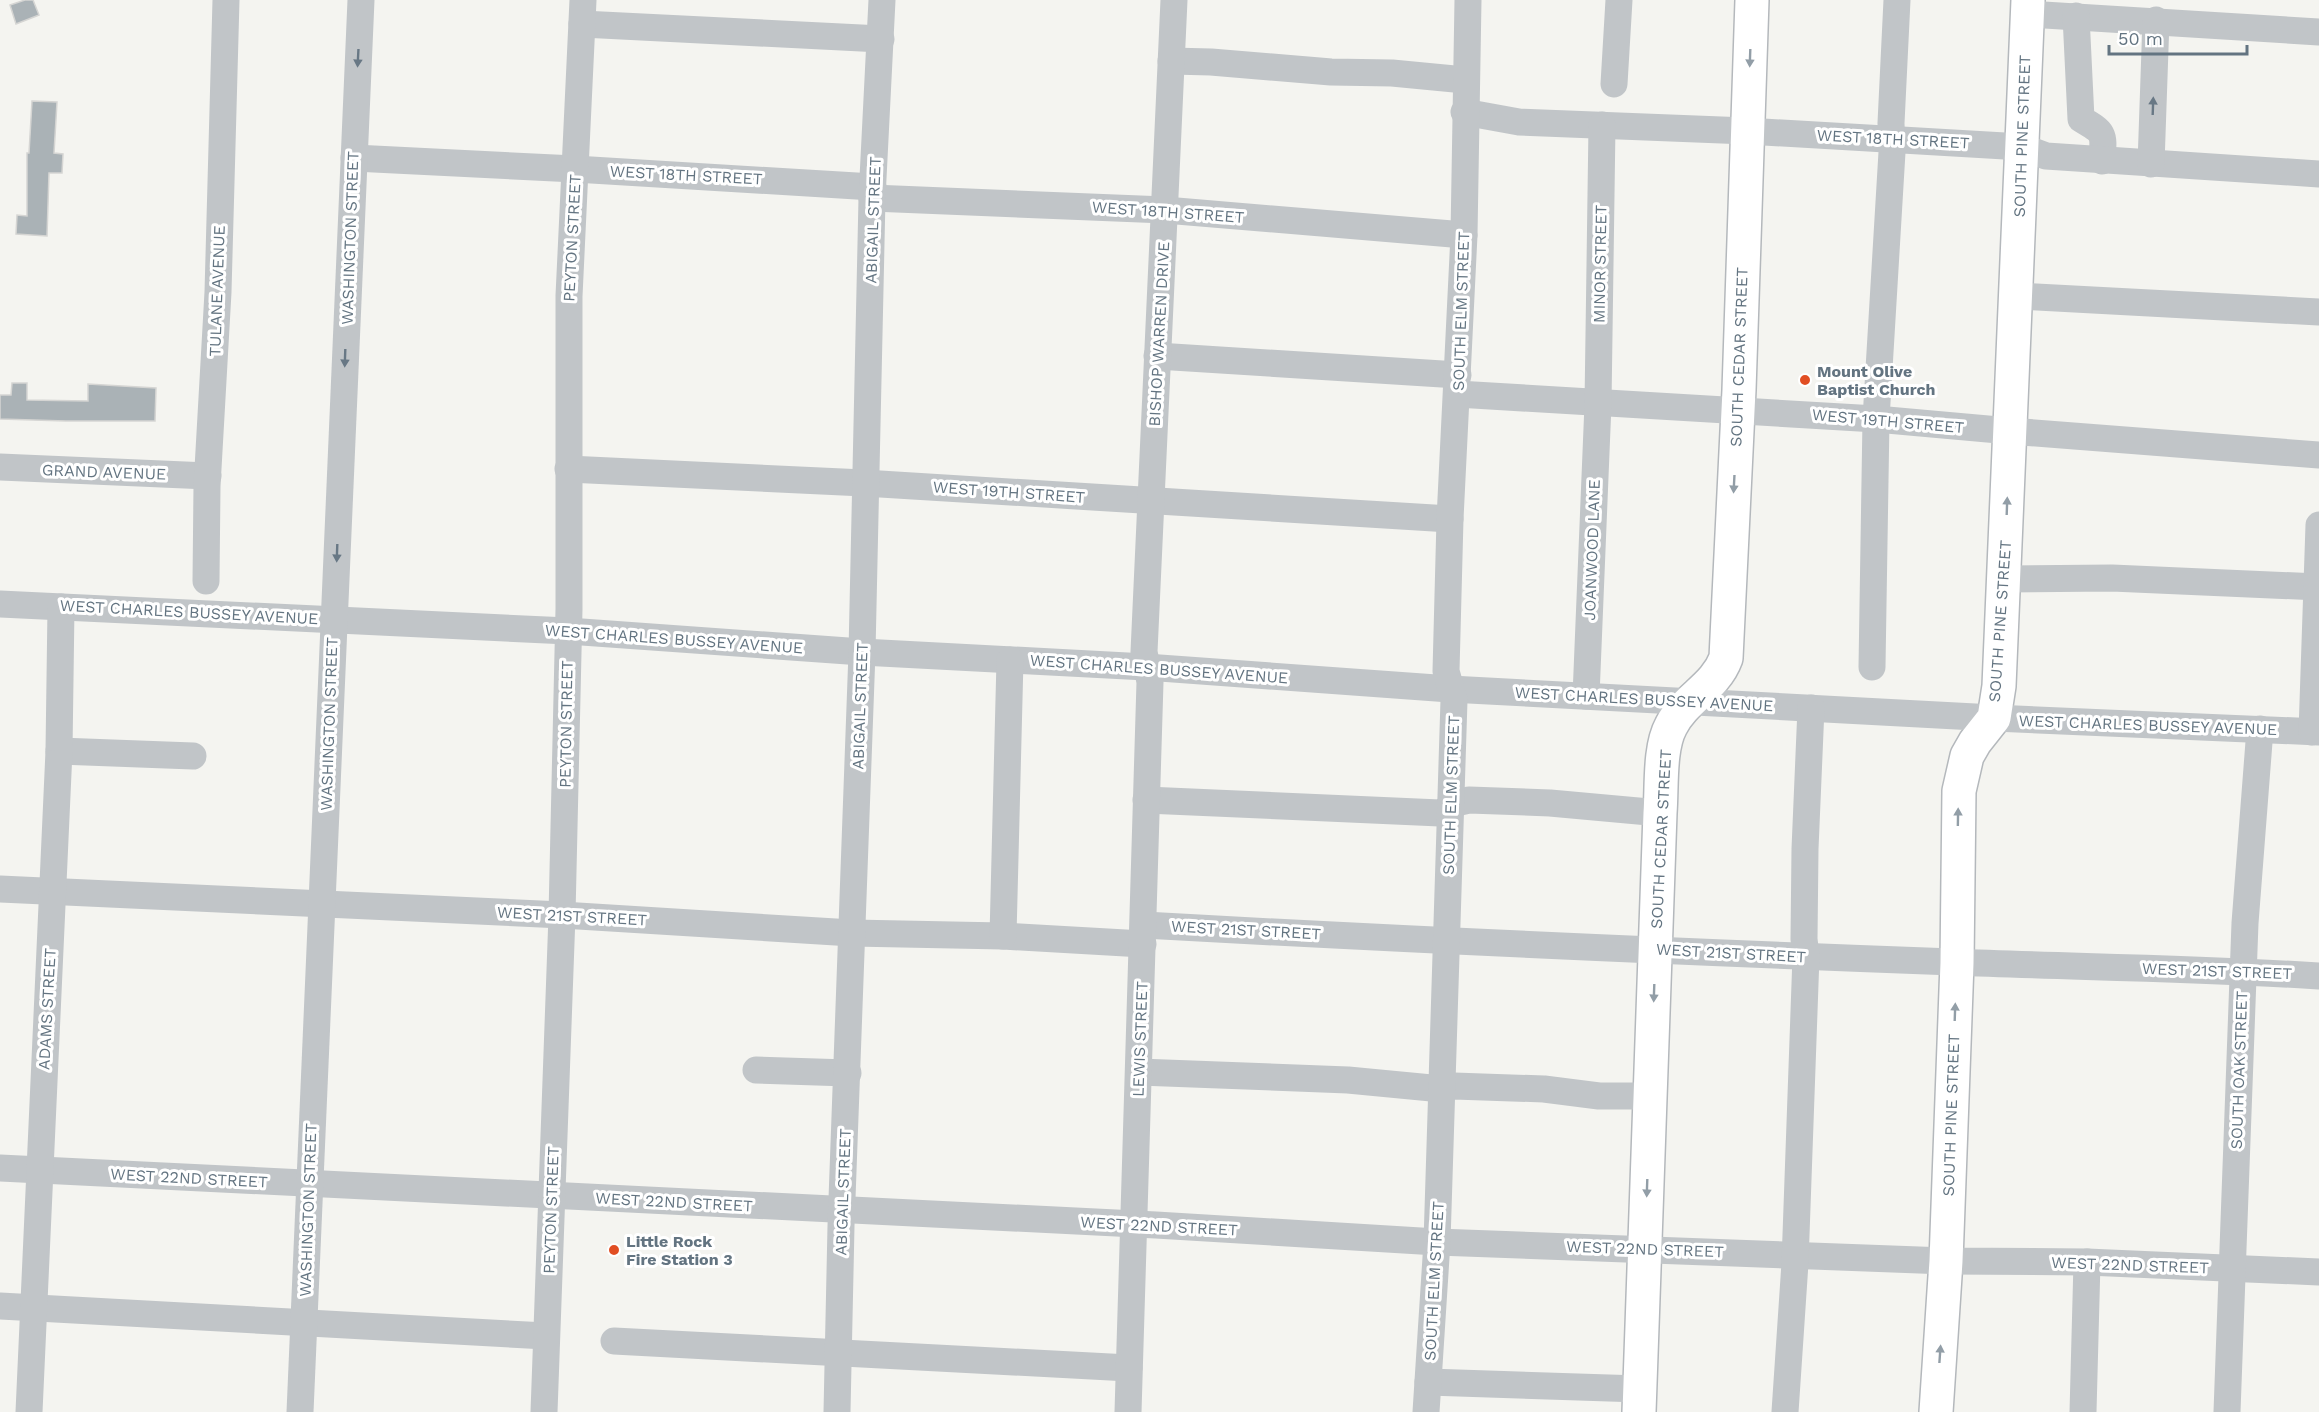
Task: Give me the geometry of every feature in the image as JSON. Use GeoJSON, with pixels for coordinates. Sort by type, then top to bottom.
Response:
{"type":"FeatureCollection","features":[{"type":"Feature","properties":{"kind":"main road","name":"SOUTH CEDAR STREET"},"geometry":{"type":"LineString","coordinates":[[1640,1400],[1660,813],[1665,738],[1671,724],[1689,702],[1714,680],[1726,658],[1738,410],[1752,0]]}},
{"type":"Feature","properties":{"kind":"main road","name":"SOUTH PINE STREET"},"geometry":{"type":"LineString","coordinates":[[1936,1412],[1946,1261],[1957,963],[1959,791],[1967,756],[1975,741],[1994,718],[2000,676],[2027,7]]}},
{"type":"Feature","properties":{"kind":"street","name":"TULANE AVENUE"},"geometry":{"type":"LineString","coordinates":[[206,581],[208,476],[218,292],[226,0]]}},
{"type":"Feature","properties":{"kind":"street","name":"WASHINGTON STREET"},"geometry":{"type":"LineString","coordinates":[[300,1412],[361,0]]}},
{"type":"Feature","properties":{"kind":"street","name":"ABIGAIL STREET"},"geometry":{"type":"LineString","coordinates":[[837,1412],[862,652],[864,483],[873,193],[882,0]]}},
{"type":"Feature","properties":{"kind":"street","name":"BISHOP WARREN DRIVE"},"geometry":{"type":"LineString","coordinates":[[1146,668],[1144,652],[1174,0]]}},
{"type":"Feature","properties":{"kind":"street","name":"SOUTH ELM STREET"},"geometry":{"type":"LineString","coordinates":[[1426,1412],[1437,1242],[1447,942],[1454,700],[1446,671],[1450,519],[1464,235],[1464,112],[1468,0]]}},
{"type":"Feature","properties":{"kind":"street"},"geometry":{"type":"LineString","coordinates":[[1614,84],[1619,0]]}},
{"type":"Feature","properties":{"kind":"street"},"geometry":{"type":"LineString","coordinates":[[1872,667],[1876,418],[1892,139],[1897,0]]}},
{"type":"Feature","properties":{"kind":"street"},"geometry":{"type":"LineString","coordinates":[[2027,7],[2074,16],[2319,32]]}},
{"type":"Feature","properties":{"kind":"street"},"geometry":{"type":"LineString","coordinates":[[582,12],[881,39]]}},
{"type":"Feature","properties":{"kind":"street","name":"PEYTON STREET"},"geometry":{"type":"LineString","coordinates":[[544,1412],[562,915],[569,296],[582,12]]}},
{"type":"Feature","properties":{"kind":"street"},"geometry":{"type":"LineString","coordinates":[[2074,16],[2081,118],[2096,127],[2103,138],[2102,161]]}},
{"type":"Feature","properties":{"kind":"street"},"geometry":{"type":"LineString","coordinates":[[2151,164],[2156,21]]}},
{"type":"Feature","properties":{"kind":"street"},"geometry":{"type":"LineString","coordinates":[[1171,61],[1331,72],[1392,73],[1465,80]]}},
{"type":"Feature","properties":{"kind":"street","name":"WEST 18TH STREET"},"geometry":{"type":"LineString","coordinates":[[1464,112],[1519,122],[1747,130],[2022,147],[2046,156],[2319,174]]}},
{"type":"Feature","properties":{"kind":"street","name":"MINOR STREET"},"geometry":{"type":"LineString","coordinates":[[1598,404],[1602,125]]}},
{"type":"Feature","properties":{"kind":"street","name":"WEST 18TH STREET"},"geometry":{"type":"LineString","coordinates":[[354,159],[575,169],[873,193],[1165,210],[1464,235]]}},
{"type":"Feature","properties":{"kind":"street"},"geometry":{"type":"LineString","coordinates":[[2016,297],[2319,312]]}},
{"type":"Feature","properties":{"kind":"street","name":"WEST 19TH STREET"},"geometry":{"type":"LineString","coordinates":[[1157,356],[1458,385],[1598,404],[1876,418],[2010,431],[2319,455]]}},
{"type":"Feature","properties":{"kind":"street","name":"JOANWOOD LANE"},"geometry":{"type":"LineString","coordinates":[[1586,696],[1598,404]]}},
{"type":"Feature","properties":{"kind":"street","name":"GRAND AVENUE"},"geometry":{"type":"LineString","coordinates":[[0,467],[208,476]]}},
{"type":"Feature","properties":{"kind":"street","name":"WEST 19TH STREET"},"geometry":{"type":"LineString","coordinates":[[568,469],[864,483],[1450,519]]}},
{"type":"Feature","properties":{"kind":"street"},"geometry":{"type":"LineString","coordinates":[[2316,732],[2319,525]]}},
{"type":"Feature","properties":{"kind":"street"},"geometry":{"type":"LineString","coordinates":[[2004,579],[2112,578],[2318,587]]}},
{"type":"Feature","properties":{"kind":"street","name":"WEST CHARLES BUSSEY AVENUE"},"geometry":{"type":"LineString","coordinates":[[0,604],[567,632],[1450,689],[1994,718],[2316,732]]}},
{"type":"Feature","properties":{"kind":"street","name":"ADAMS STREET"},"geometry":{"type":"LineString","coordinates":[[29,1412],[59,751],[61,607]]}},
{"type":"Feature","properties":{"kind":"street"},"geometry":{"type":"LineString","coordinates":[[1003,936],[1010,660]]}},
{"type":"Feature","properties":{"kind":"street","name":"LEWIS STREET"},"geometry":{"type":"LineString","coordinates":[[1128,1412],[1144,934],[1150,682],[1146,668]]}},
{"type":"Feature","properties":{"kind":"street"},"geometry":{"type":"LineString","coordinates":[[1785,1412],[1795,1255],[1806,956],[1804,939],[1805,860],[1811,708]]}},
{"type":"Feature","properties":{"kind":"street","name":"SOUTH OAK STREET"},"geometry":{"type":"LineString","coordinates":[[2227,1412],[2243,971],[2260,729]]}},
{"type":"Feature","properties":{"kind":"street"},"geometry":{"type":"LineString","coordinates":[[59,751],[193,756]]}},
{"type":"Feature","properties":{"kind":"street"},"geometry":{"type":"LineString","coordinates":[[1146,800],[1440,813],[1468,800],[1550,803],[1660,813]]}},
{"type":"Feature","properties":{"kind":"street","name":"WEST 21ST STREET"},"geometry":{"type":"LineString","coordinates":[[0,889],[562,915],[852,933],[1003,936],[1144,934],[1447,942],[2319,975]]}},
{"type":"Feature","properties":{"kind":"street"},"geometry":{"type":"LineString","coordinates":[[756,1070],[848,1073]]}},
{"type":"Feature","properties":{"kind":"street"},"geometry":{"type":"LineString","coordinates":[[1139,1072],[1348,1080],[1442,1089],[1454,1086],[1544,1089],[1599,1096],[1650,1096]]}},
{"type":"Feature","properties":{"kind":"street","name":"WEST 22ND STREET"},"geometry":{"type":"LineString","coordinates":[[0,1168],[1133,1224],[1437,1242],[1946,1261],[2087,1262],[2319,1272]]}},
{"type":"Feature","properties":{"kind":"street"},"geometry":{"type":"LineString","coordinates":[[2084,1412],[2087,1262]]}},
{"type":"Feature","properties":{"kind":"street"},"geometry":{"type":"LineString","coordinates":[[0,1306],[546,1336]]}},
{"type":"Feature","properties":{"kind":"street"},"geometry":{"type":"LineString","coordinates":[[614,1341],[1129,1368]]}},
{"type":"Feature","properties":{"kind":"street"},"geometry":{"type":"LineString","coordinates":[[1428,1382],[1640,1400]]}},
{"type":"Feature","properties":{"kind":"building"},"geometry":{"type":"Polygon","coordinates":[[[33,0],[39,15],[16,24],[10,5],[33,0]]]}},
{"type":"Feature","properties":{"kind":"building"},"geometry":{"type":"Polygon","coordinates":[[[32,101],[57,102],[54,153],[63,154],[62,173],[49,173],[47,236],[16,234],[17,215],[27,216],[27,153],[29,153],[32,101]]]}},
{"type":"Feature","properties":{"kind":"building"},"geometry":{"type":"Polygon","coordinates":[[[12,383],[27,383],[27,400],[88,401],[88,384],[156,388],[155,421],[0,419],[0,395],[11,395],[12,383]]]}},
{"type":"Feature","properties":{"kind":"place","name":"Mount Olive Baptist Church"},"geometry":{"type":"Point","coordinates":[1805,380]}},
{"type":"Feature","properties":{"kind":"place","name":"Little Rock Fire Station 3"},"geometry":{"type":"Point","coordinates":[614,1250]}}]}
